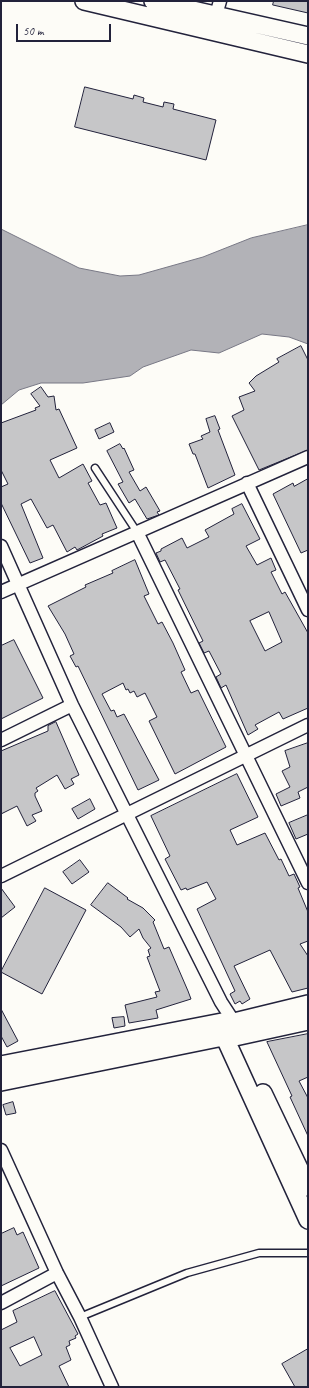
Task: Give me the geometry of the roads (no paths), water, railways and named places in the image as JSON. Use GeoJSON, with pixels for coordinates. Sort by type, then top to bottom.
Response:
{"type":"FeatureCollection","features":[{"type":"Feature","properties":{"kind":"street"},"geometry":{"type":"LineString","coordinates":[[84,1],[308,54]]}},
{"type":"Feature","properties":{"kind":"street"},"geometry":{"type":"LineString","coordinates":[[153,1],[218,8],[308,36]]}},
{"type":"Feature","properties":{"kind":"street"},"geometry":{"type":"LineString","coordinates":[[1,592],[308,457]]}},
{"type":"Feature","properties":{"kind":"street"},"geometry":{"type":"LineString","coordinates":[[247,483],[308,610]]}},
{"type":"Feature","properties":{"kind":"street"},"geometry":{"type":"LineString","coordinates":[[137,532],[308,882]]}},
{"type":"Feature","properties":{"kind":"street"},"geometry":{"type":"LineString","coordinates":[[1,546],[6,565],[17,584],[72,706],[221,1002],[229,1030],[308,1220]]}},
{"type":"Feature","properties":{"kind":"street"},"geometry":{"type":"LineString","coordinates":[[1,740],[72,706]]}},
{"type":"Feature","properties":{"kind":"street"},"geometry":{"type":"LineString","coordinates":[[1,876],[308,725]]}},
{"type":"Feature","properties":{"kind":"street"},"geometry":{"type":"LineString","coordinates":[[1,1082],[229,1030],[308,1004]]}},
{"type":"Feature","properties":{"kind":"street"},"geometry":{"type":"LineString","coordinates":[[2,1062],[229,1030],[308,1021]]}},
{"type":"Feature","properties":{"kind":"street"},"geometry":{"type":"LineString","coordinates":[[229,1030],[308,1187]]}},
{"type":"Feature","properties":{"kind":"street"},"geometry":{"type":"LineString","coordinates":[[1,1150],[112,1387]]}},
{"type":"Feature","properties":{"kind":"street"},"geometry":{"type":"LineString","coordinates":[[1,1303],[57,1272]]}},
{"type":"Feature","properties":{"kind":"lane"},"geometry":{"type":"LineString","coordinates":[[95,468],[137,532]]}},
{"type":"Feature","properties":{"kind":"lane"},"geometry":{"type":"LineString","coordinates":[[80,1317],[187,1273],[259,1253],[308,1253]]}}]}
